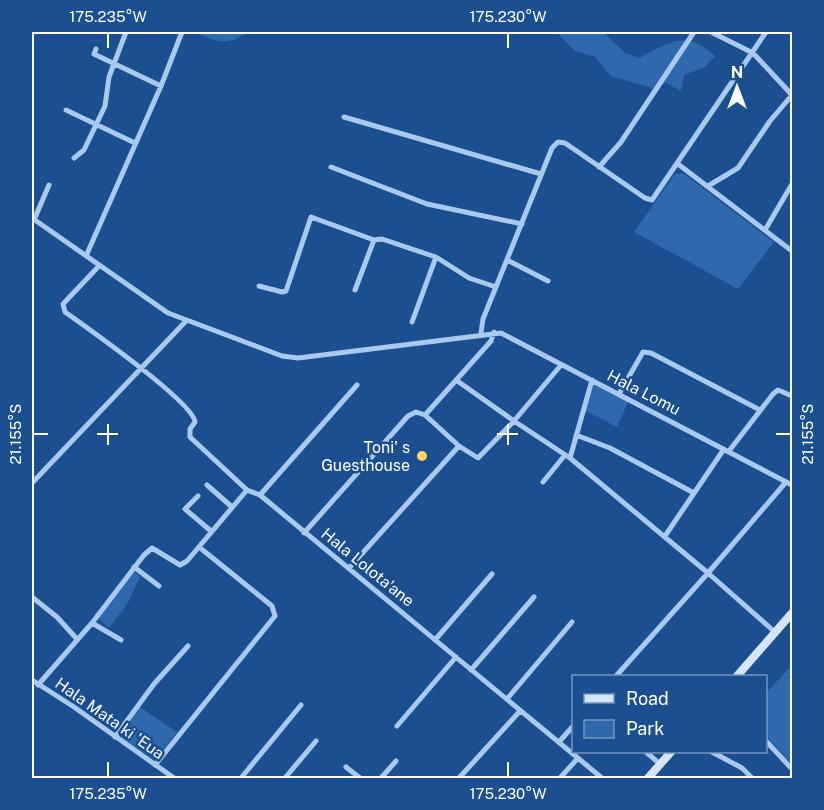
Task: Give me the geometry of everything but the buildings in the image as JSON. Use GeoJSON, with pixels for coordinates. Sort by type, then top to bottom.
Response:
{"type":"FeatureCollection","features":[{"type":"Feature","properties":{"kind":"main road"},"geometry":{"type":"LineString","coordinates":[[738,675],[792,613]]}},
{"type":"Feature","properties":{"kind":"main road"},"geometry":{"type":"LineString","coordinates":[[648,778],[670,753]]}},
{"type":"Feature","properties":{"kind":"street"},"geometry":{"type":"LineString","coordinates":[[75,158],[84,150],[95,122],[105,106],[109,76],[126,32]]}},
{"type":"Feature","properties":{"kind":"street"},"geometry":{"type":"LineString","coordinates":[[86,256],[161,86],[182,32]]}},
{"type":"Feature","properties":{"kind":"street"},"geometry":{"type":"LineString","coordinates":[[599,167],[621,142],[694,32]]}},
{"type":"Feature","properties":{"kind":"street"},"geometry":{"type":"LineString","coordinates":[[708,186],[738,168],[792,95],[753,53],[711,32]]}},
{"type":"Feature","properties":{"kind":"street"},"geometry":{"type":"LineString","coordinates":[[482,333],[483,320],[552,148],[558,142],[566,143],[645,198],[652,200],[766,32]]}},
{"type":"Feature","properties":{"kind":"street"},"geometry":{"type":"LineString","coordinates":[[96,49],[94,54],[161,86]]}},
{"type":"Feature","properties":{"kind":"street"},"geometry":{"type":"LineString","coordinates":[[66,110],[135,143]]}},
{"type":"Feature","properties":{"kind":"street"},"geometry":{"type":"LineString","coordinates":[[344,117],[541,174]]}},
{"type":"Feature","properties":{"kind":"street"},"geometry":{"type":"LineString","coordinates":[[678,164],[792,251]]}},
{"type":"Feature","properties":{"kind":"street"},"geometry":{"type":"LineString","coordinates":[[331,167],[427,204],[522,224]]}},
{"type":"Feature","properties":{"kind":"street"},"geometry":{"type":"LineString","coordinates":[[765,230],[792,184]]}},
{"type":"Feature","properties":{"kind":"street"},"geometry":{"type":"LineString","coordinates":[[33,219],[49,185]]}},
{"type":"Feature","properties":{"kind":"street"},"geometry":{"type":"LineString","coordinates":[[259,286],[286,291],[311,217],[374,240],[382,239],[436,257],[469,278],[496,287]]}},
{"type":"Feature","properties":{"kind":"street","name":"Hala Lomu"},"geometry":{"type":"LineString","coordinates":[[33,219],[98,267],[168,313],[282,356],[298,358],[482,333],[501,333],[789,483]]}},
{"type":"Feature","properties":{"kind":"street"},"geometry":{"type":"LineString","coordinates":[[355,290],[374,240]]}},
{"type":"Feature","properties":{"kind":"street"},"geometry":{"type":"LineString","coordinates":[[412,322],[436,257]]}},
{"type":"Feature","properties":{"kind":"street"},"geometry":{"type":"LineString","coordinates":[[507,260],[548,281]]}},
{"type":"Feature","properties":{"kind":"street"},"geometry":{"type":"LineString","coordinates":[[98,267],[63,304],[65,312],[141,368]]}},
{"type":"Feature","properties":{"kind":"street"},"geometry":{"type":"LineString","coordinates":[[32,483],[186,321]]}},
{"type":"Feature","properties":{"kind":"street"},"geometry":{"type":"LineString","coordinates":[[425,415],[491,341],[494,332]]}},
{"type":"Feature","properties":{"kind":"street"},"geometry":{"type":"LineString","coordinates":[[619,394],[643,352],[651,353],[760,410]]}},
{"type":"Feature","properties":{"kind":"street"},"geometry":{"type":"LineString","coordinates":[[304,533],[408,416],[416,412],[425,415],[459,446],[478,458],[514,421],[561,365]]}},
{"type":"Feature","properties":{"kind":"street","name":"Hala Lolota'ane"},"geometry":{"type":"LineString","coordinates":[[141,368],[194,416],[195,422],[189,434],[190,437],[247,490],[260,495],[572,753]]}},
{"type":"Feature","properties":{"kind":"street"},"geometry":{"type":"LineString","coordinates":[[456,380],[568,456],[665,536],[776,633]]}},
{"type":"Feature","properties":{"kind":"street"},"geometry":{"type":"LineString","coordinates":[[543,482],[568,456],[592,380]]}},
{"type":"Feature","properties":{"kind":"street"},"geometry":{"type":"LineString","coordinates":[[260,495],[357,385]]}},
{"type":"Feature","properties":{"kind":"street"},"geometry":{"type":"LineString","coordinates":[[665,536],[727,450],[778,390],[792,396]]}},
{"type":"Feature","properties":{"kind":"street"},"geometry":{"type":"LineString","coordinates":[[576,435],[610,448],[694,493]]}},
{"type":"Feature","properties":{"kind":"street"},"geometry":{"type":"LineString","coordinates":[[349,568],[459,446]]}},
{"type":"Feature","properties":{"kind":"street"},"geometry":{"type":"LineString","coordinates":[[617,675],[789,483]]}},
{"type":"Feature","properties":{"kind":"street"},"geometry":{"type":"LineString","coordinates":[[207,485],[232,507]]}},
{"type":"Feature","properties":{"kind":"street"},"geometry":{"type":"LineString","coordinates":[[38,685],[76,638],[92,623],[134,567],[152,548],[180,565],[187,561],[247,490]]}},
{"type":"Feature","properties":{"kind":"street"},"geometry":{"type":"LineString","coordinates":[[198,496],[186,509],[211,531]]}},
{"type":"Feature","properties":{"kind":"street"},"geometry":{"type":"LineString","coordinates":[[154,765],[275,616],[272,606],[199,547]]}},
{"type":"Feature","properties":{"kind":"street"},"geometry":{"type":"LineString","coordinates":[[134,567],[159,586]]}},
{"type":"Feature","properties":{"kind":"street"},"geometry":{"type":"LineString","coordinates":[[435,640],[492,574]]}},
{"type":"Feature","properties":{"kind":"street"},"geometry":{"type":"LineString","coordinates":[[32,597],[57,617],[76,638]]}},
{"type":"Feature","properties":{"kind":"street"},"geometry":{"type":"LineString","coordinates":[[471,669],[534,597]]}},
{"type":"Feature","properties":{"kind":"street"},"geometry":{"type":"LineString","coordinates":[[507,699],[572,622]]}},
{"type":"Feature","properties":{"kind":"street"},"geometry":{"type":"LineString","coordinates":[[92,623],[121,640]]}},
{"type":"Feature","properties":{"kind":"street"},"geometry":{"type":"LineString","coordinates":[[115,737],[154,684],[188,646]]}},
{"type":"Feature","properties":{"kind":"street"},"geometry":{"type":"LineString","coordinates":[[397,726],[456,657]]}},
{"type":"Feature","properties":{"kind":"street","name":"Hala Mata ki 'Eua"},"geometry":{"type":"LineString","coordinates":[[32,680],[174,778]]}},
{"type":"Feature","properties":{"kind":"street"},"geometry":{"type":"LineString","coordinates":[[242,778],[301,705]]}},
{"type":"Feature","properties":{"kind":"street"},"geometry":{"type":"LineString","coordinates":[[459,778],[520,711]]}},
{"type":"Feature","properties":{"kind":"street"},"geometry":{"type":"LineString","coordinates":[[559,742],[572,726]]}},
{"type":"Feature","properties":{"kind":"street"},"geometry":{"type":"LineString","coordinates":[[285,778],[316,741]]}},
{"type":"Feature","properties":{"kind":"street"},"geometry":{"type":"LineString","coordinates":[[767,743],[792,770]]}},
{"type":"Feature","properties":{"kind":"street","name":"Hala Lolota'ane"},"geometry":{"type":"LineString","coordinates":[[572,753],[602,778]]}},
{"type":"Feature","properties":{"kind":"street"},"geometry":{"type":"LineString","coordinates":[[647,753],[660,764]]}},
{"type":"Feature","properties":{"kind":"street"},"geometry":{"type":"LineString","coordinates":[[714,753],[742,768],[752,778]]}},
{"type":"Feature","properties":{"kind":"street"},"geometry":{"type":"LineString","coordinates":[[560,778],[578,758]]}},
{"type":"Feature","properties":{"kind":"street"},"geometry":{"type":"LineString","coordinates":[[381,778],[396,760]]}},
{"type":"Feature","properties":{"kind":"street"},"geometry":{"type":"LineString","coordinates":[[346,767],[360,778]]}},
{"type":"Feature","properties":{"kind":"green space"},"geometry":{"type":"Polygon","coordinates":[[[196,32],[248,32],[228,41],[216,41],[196,32]]]}},
{"type":"Feature","properties":{"kind":"green space"},"geometry":{"type":"Polygon","coordinates":[[[556,32],[603,32],[625,53],[640,58],[660,47],[678,41],[696,43],[715,56],[705,67],[684,75],[681,91],[665,82],[658,90],[611,76],[595,57],[575,51],[556,32]]]}},
{"type":"Feature","properties":{"kind":"green space"},"geometry":{"type":"Polygon","coordinates":[[[683,173],[774,242],[738,289],[634,232],[675,174],[683,173]]]}},
{"type":"Feature","properties":{"kind":"green space"},"geometry":{"type":"Polygon","coordinates":[[[592,383],[629,400],[617,427],[584,410],[592,383]]]}},
{"type":"Feature","properties":{"kind":"green space"},"geometry":{"type":"Polygon","coordinates":[[[134,572],[140,577],[128,603],[109,628],[98,618],[134,572]]]}},
{"type":"Feature","properties":{"kind":"green space"},"geometry":{"type":"Polygon","coordinates":[[[792,665],[792,764],[767,737],[767,692],[792,665]]]}},
{"type":"Feature","properties":{"kind":"green space"},"geometry":{"type":"Polygon","coordinates":[[[140,707],[177,732],[156,759],[120,737],[140,707]]]}},
{"type":"Feature","properties":{"kind":"place","name":"Toni' s Guesthouse"},"geometry":{"type":"Point","coordinates":[422,456]}}]}
